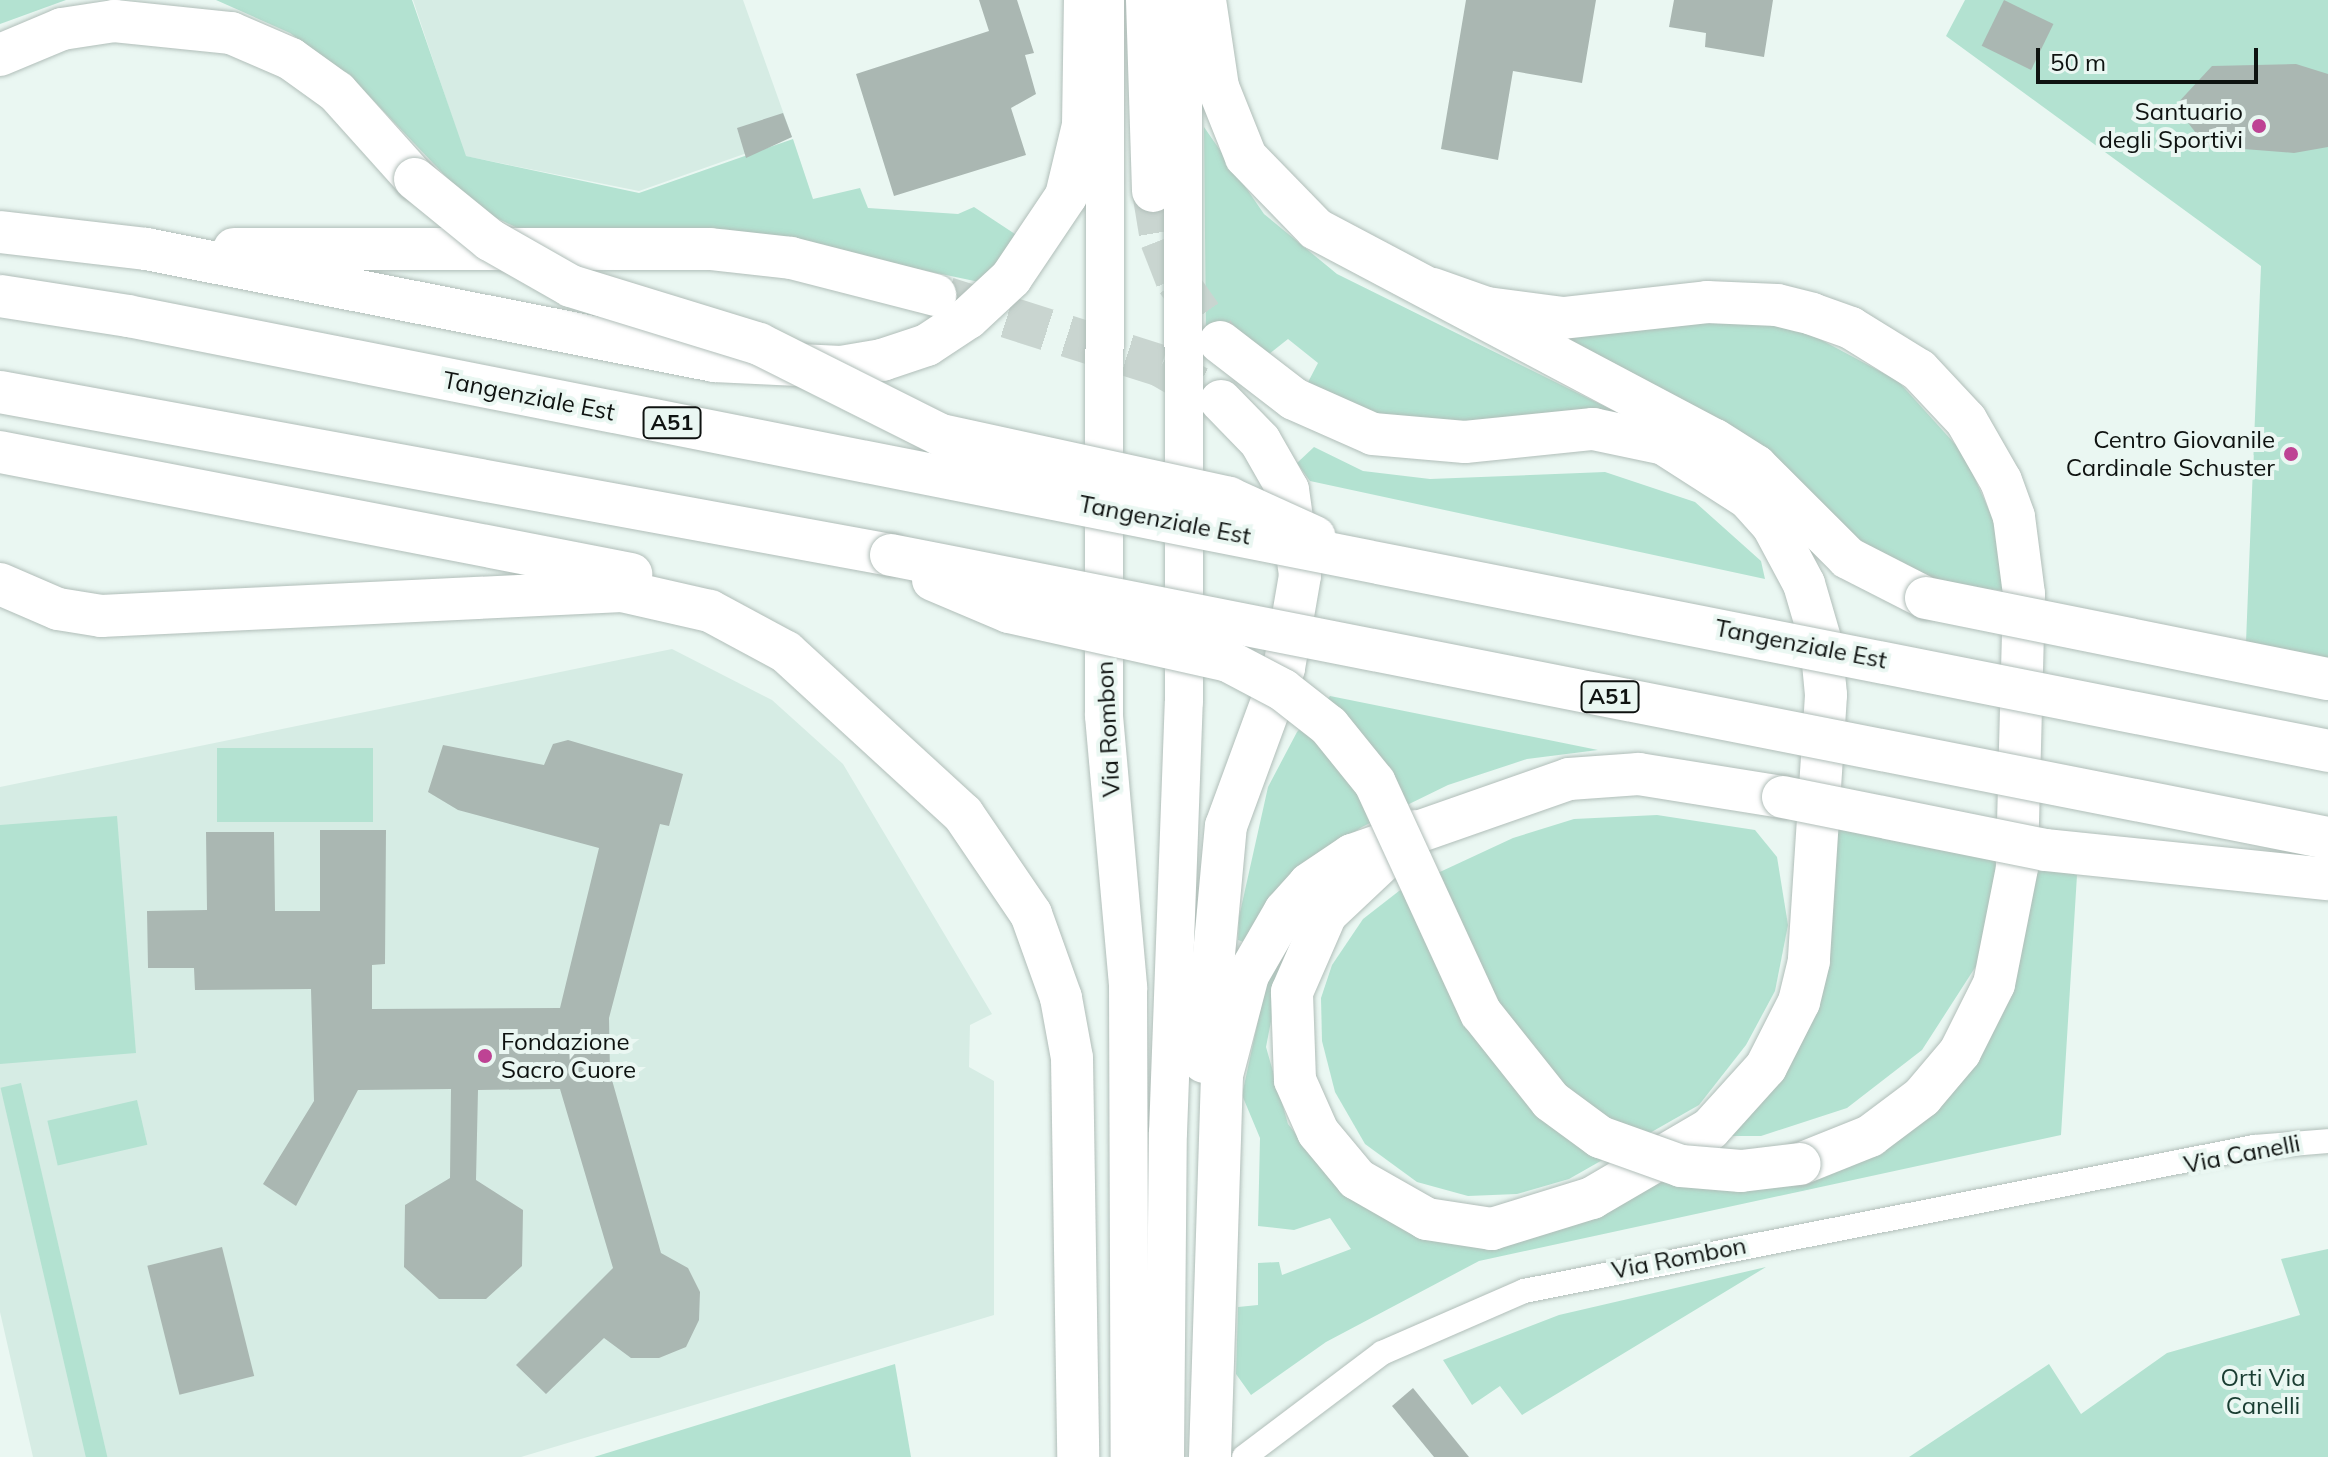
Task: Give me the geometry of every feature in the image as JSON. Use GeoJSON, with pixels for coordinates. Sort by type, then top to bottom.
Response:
{"type":"FeatureCollection","features":[{"type":"Feature","properties":{"kind":"highway"},"geometry":{"type":"LineString","coordinates":[[0,232],[146,249],[714,361],[813,367],[882,360],[927,345],[968,318],[1011,278],[1066,196],[1084,113],[1085,0]]}},
{"type":"Feature","properties":{"kind":"highway"},"geometry":{"type":"LineString","coordinates":[[1147,0],[1153,191]]}},
{"type":"Feature","properties":{"kind":"highway"},"geometry":{"type":"LineString","coordinates":[[1205,0],[1218,87],[1246,157],[1263,181],[1316,229],[1715,440],[1756,466],[1848,558],[1926,598],[2328,679]]}},
{"type":"Feature","properties":{"kind":"highway"},"geometry":{"type":"LineString","coordinates":[[0,55],[62,29],[114,21],[231,33],[291,59],[337,92],[415,179],[458,215],[490,240],[571,286],[759,344],[941,435],[1258,506],[1343,554]]}},
{"type":"Feature","properties":{"kind":"highway"},"geometry":{"type":"LineString","coordinates":[[146,249],[710,249],[791,258],[935,295]]}},
{"type":"Feature","properties":{"kind":"highway"},"geometry":{"type":"LineString","coordinates":[[891,555],[1009,612],[1192,650],[1283,690],[1329,726],[1375,783],[1481,1013],[1551,1101],[1600,1137],[1681,1166],[1741,1171],[1800,1164],[1870,1136],[1922,1097],[1960,1052],[1994,984],[2017,868],[2024,594],[2014,517],[2001,481],[1966,420],[1919,370],[1851,328],[1812,314],[1707,302],[1563,318],[1487,308],[1433,289]]}},
{"type":"Feature","properties":{"kind":"highway","name":"Tangenziale Est"},"geometry":{"type":"LineString","coordinates":[[0,296],[1343,554],[2328,751]]}},
{"type":"Feature","properties":{"kind":"highway"},"geometry":{"type":"LineString","coordinates":[[1220,342],[1294,399],[1373,434],[1465,442],[1593,429],[1664,444],[1748,498],[1773,526],[1804,584],[1821,642],[1826,695],[1809,961],[1799,1002],[1766,1067],[1710,1129],[1592,1198],[1492,1229],[1427,1219],[1357,1179],[1318,1132],[1295,1080],[1292,992],[1326,914],[1414,831]]}},
{"type":"Feature","properties":{"kind":"highway","name":"A51"},"geometry":{"type":"LineString","coordinates":[[0,392],[891,555],[2328,838]]}},
{"type":"Feature","properties":{"kind":"highway"},"geometry":{"type":"LineString","coordinates":[[1210,1362],[1200,1230],[1213,914],[1235,788],[1284,668],[1300,575],[1288,490],[1260,441],[1221,401]]}},
{"type":"Feature","properties":{"kind":"highway"},"geometry":{"type":"LineString","coordinates":[[0,452],[493,545],[690,588],[756,613],[816,654],[907,743],[940,791]]}},
{"type":"Feature","properties":{"kind":"highway"},"geometry":{"type":"LineString","coordinates":[[0,584],[58,609],[101,616],[597,591],[680,601],[786,652],[940,791],[981,834],[1019,891],[1061,998],[1078,1132],[1078,1457]]}},
{"type":"Feature","properties":{"kind":"highway"},"geometry":{"type":"LineString","coordinates":[[1210,1457],[1210,1362],[1220,1097],[1248,975],[1285,911],[1309,884],[1352,855],[1541,786],[1594,775],[1639,774],[1783,797],[2046,850],[2328,879]]}},
{"type":"Feature","properties":{"kind":"main road","name":"Via Rombon"},"geometry":{"type":"LineString","coordinates":[[1105,0],[1104,716],[1128,987],[1130,1457]]}},
{"type":"Feature","properties":{"kind":"main road"},"geometry":{"type":"LineString","coordinates":[[1165,1457],[1169,1105],[1184,702],[1183,0]]}},
{"type":"Feature","properties":{"kind":"street","name":"Via Canelli"},"geometry":{"type":"LineString","coordinates":[[2157,1170],[2254,1147],[2328,1141]]}},
{"type":"Feature","properties":{"kind":"street","name":"Via Rombon"},"geometry":{"type":"LineString","coordinates":[[1244,1457],[1382,1353],[1524,1291],[2157,1170]]}},
{"type":"Feature","properties":{"kind":"shaded area"},"geometry":{"type":"Polygon","coordinates":[[[413,0],[743,0],[792,137],[639,191],[465,156],[413,0]]]}},
{"type":"Feature","properties":{"kind":"shaded area","name":"Fondazione Sacro Cuore"},"geometry":{"type":"Polygon","coordinates":[[[672,649],[772,700],[843,764],[992,1014],[970,1025],[969,1067],[994,1081],[994,1315],[521,1457],[33,1457],[0,1312],[0,787],[672,649]]]}},
{"type":"Feature","properties":{"kind":"green space"},"geometry":{"type":"Polygon","coordinates":[[[0,0],[66,0],[0,24],[0,0]]]}},
{"type":"Feature","properties":{"kind":"green space"},"geometry":{"type":"Polygon","coordinates":[[[216,0],[412,0],[466,156],[639,193],[793,139],[813,199],[860,188],[868,208],[958,214],[974,207],[1021,238],[984,283],[851,255],[524,231],[490,215],[452,183],[352,78],[290,33],[216,0]]]}},
{"type":"Feature","properties":{"kind":"green space","name":"Centro Giovanile Cardinale Schuster"},"geometry":{"type":"Polygon","coordinates":[[[1965,0],[2328,0],[2328,661],[2246,642],[2261,266],[1946,36],[1965,0]]]}},
{"type":"Feature","properties":{"kind":"green space"},"geometry":{"type":"Polygon","coordinates":[[[1204,127],[1264,214],[1337,274],[1636,422],[1399,428],[1306,386],[1318,363],[1288,339],[1264,358],[1230,322],[1206,342],[1204,127]]]}},
{"type":"Feature","properties":{"kind":"green space"},"geometry":{"type":"Polygon","coordinates":[[[1713,318],[1799,328],[1898,381],[1964,454],[2004,544],[2011,591],[1941,586],[1861,560],[1541,332],[1713,318]]]}},
{"type":"Feature","properties":{"kind":"green space"},"geometry":{"type":"Polygon","coordinates":[[[1314,447],[1363,471],[1430,479],[1605,472],[1695,502],[1761,561],[1765,579],[1310,481],[1297,463],[1314,447]]]}},
{"type":"Feature","properties":{"kind":"green space"},"geometry":{"type":"Polygon","coordinates":[[[1330,696],[1598,750],[1527,759],[1448,785],[1362,827],[1301,868],[1244,942],[1238,940],[1239,917],[1268,787],[1297,732],[1330,696]]]}},
{"type":"Feature","properties":{"kind":"green space"},"geometry":{"type":"Polygon","coordinates":[[[217,748],[373,748],[373,822],[217,822],[217,748]]]}},
{"type":"Feature","properties":{"kind":"green space"},"geometry":{"type":"Polygon","coordinates":[[[1657,815],[1755,830],[1777,857],[1788,925],[1775,991],[1746,1045],[1699,1105],[1569,1179],[1517,1194],[1468,1196],[1417,1182],[1365,1144],[1335,1092],[1322,1041],[1321,998],[1332,965],[1363,919],[1399,891],[1513,838],[1574,819],[1657,815]]]}},
{"type":"Feature","properties":{"kind":"green space"},"geometry":{"type":"Polygon","coordinates":[[[117,816],[136,1053],[0,1064],[0,825],[117,816]]]}},
{"type":"Feature","properties":{"kind":"green space"},"geometry":{"type":"Polygon","coordinates":[[[1837,828],[2004,860],[1987,949],[1922,1050],[1847,1108],[1761,1136],[1713,1136],[1751,1101],[1837,828]]]}},
{"type":"Feature","properties":{"kind":"green space"},"geometry":{"type":"Polygon","coordinates":[[[2032,862],[2077,875],[2061,1135],[1479,1261],[1326,1342],[1251,1395],[1236,1374],[1238,1307],[1258,1305],[1258,1263],[1279,1262],[1282,1275],[1351,1249],[1330,1218],[1294,1230],[1258,1226],[1260,1138],[1242,1095],[1266,984],[1285,950],[1266,1047],[1288,1124],[1335,1184],[1409,1230],[1650,1175],[1743,1181],[1951,1077],[2032,862]]]}},
{"type":"Feature","properties":{"kind":"green space"},"geometry":{"type":"Polygon","coordinates":[[[21,1083],[107,1457],[86,1457],[1,1088],[21,1083]]]}},
{"type":"Feature","properties":{"kind":"green space"},"geometry":{"type":"Polygon","coordinates":[[[137,1100],[147,1145],[58,1166],[47,1121],[137,1100]]]}},
{"type":"Feature","properties":{"kind":"green space","name":"Orti Via Canelli"},"geometry":{"type":"Polygon","coordinates":[[[2328,1249],[2328,1457],[1909,1457],[2049,1364],[2081,1414],[2167,1353],[2300,1315],[2281,1259],[2328,1249]]]}},
{"type":"Feature","properties":{"kind":"green space"},"geometry":{"type":"Polygon","coordinates":[[[1766,1267],[1522,1415],[1500,1386],[1472,1405],[1443,1360],[1559,1315],[1766,1267]]]}},
{"type":"Feature","properties":{"kind":"green space"},"geometry":{"type":"Polygon","coordinates":[[[895,1364],[911,1457],[594,1457],[895,1364]]]}},
{"type":"Feature","properties":{"kind":"building"},"geometry":{"type":"Polygon","coordinates":[[[979,0],[1017,0],[1034,53],[1025,55],[1036,94],[1011,108],[1026,155],[894,196],[856,74],[989,31],[979,0]]]}},
{"type":"Feature","properties":{"kind":"building"},"geometry":{"type":"Polygon","coordinates":[[[1466,0],[1596,0],[1582,83],[1513,71],[1498,160],[1441,149],[1466,0]]]}},
{"type":"Feature","properties":{"kind":"building"},"geometry":{"type":"Polygon","coordinates":[[[1674,0],[1773,0],[1764,57],[1705,47],[1706,33],[1669,27],[1674,0]]]}},
{"type":"Feature","properties":{"kind":"building"},"geometry":{"type":"Polygon","coordinates":[[[2004,0],[2053,24],[2031,70],[1982,46],[2004,0]]]}},
{"type":"Feature","properties":{"kind":"building","name":"Santuario degli Sportivi"},"geometry":{"type":"Polygon","coordinates":[[[2296,64],[2328,74],[2328,147],[2294,153],[2206,146],[2175,106],[2212,66],[2296,64]]]}},
{"type":"Feature","properties":{"kind":"building"},"geometry":{"type":"Polygon","coordinates":[[[783,113],[792,137],[746,158],[737,128],[783,113]]]}},
{"type":"Feature","properties":{"kind":"building"},"geometry":{"type":"Polygon","coordinates":[[[568,740],[683,774],[669,826],[660,824],[609,1018],[610,1073],[661,1253],[688,1268],[700,1292],[699,1320],[686,1347],[659,1358],[631,1358],[604,1338],[546,1394],[516,1365],[613,1268],[560,1089],[478,1090],[476,1180],[523,1210],[522,1266],[486,1299],[439,1299],[404,1267],[405,1205],[450,1178],[451,1089],[358,1090],[296,1206],[263,1184],[314,1101],[311,989],[195,990],[194,968],[148,968],[147,911],[207,910],[206,832],[274,832],[275,911],[320,911],[320,830],[386,830],[385,964],[372,965],[372,1009],[560,1008],[599,848],[458,810],[428,792],[443,745],[544,765],[553,744],[568,740]]]}},
{"type":"Feature","properties":{"kind":"building"},"geometry":{"type":"Polygon","coordinates":[[[222,1247],[254,1376],[179,1395],[147,1266],[222,1247]]]}},
{"type":"Feature","properties":{"kind":"building"},"geometry":{"type":"Polygon","coordinates":[[[1413,1388],[1469,1457],[1434,1457],[1392,1406],[1413,1388]]]}},
{"type":"Feature","properties":{"kind":"tunnel"},"geometry":{"type":"LineString","coordinates":[[1153,191],[1161,240],[1177,281],[1220,342]]}},
{"type":"Feature","properties":{"kind":"tunnel"},"geometry":{"type":"LineString","coordinates":[[947,298],[1161,366],[1213,396]]}},
{"type":"Feature","properties":{"kind":"place","name":"Santuario degli Sportivi"},"geometry":{"type":"Point","coordinates":[2259,126]}},
{"type":"Feature","properties":{"kind":"place","name":"Centro Giovanile Cardinale Schuster"},"geometry":{"type":"Point","coordinates":[2291,454]}},
{"type":"Feature","properties":{"kind":"place","name":"Fondazione Sacro Cuore"},"geometry":{"type":"Point","coordinates":[485,1056]}}]}
